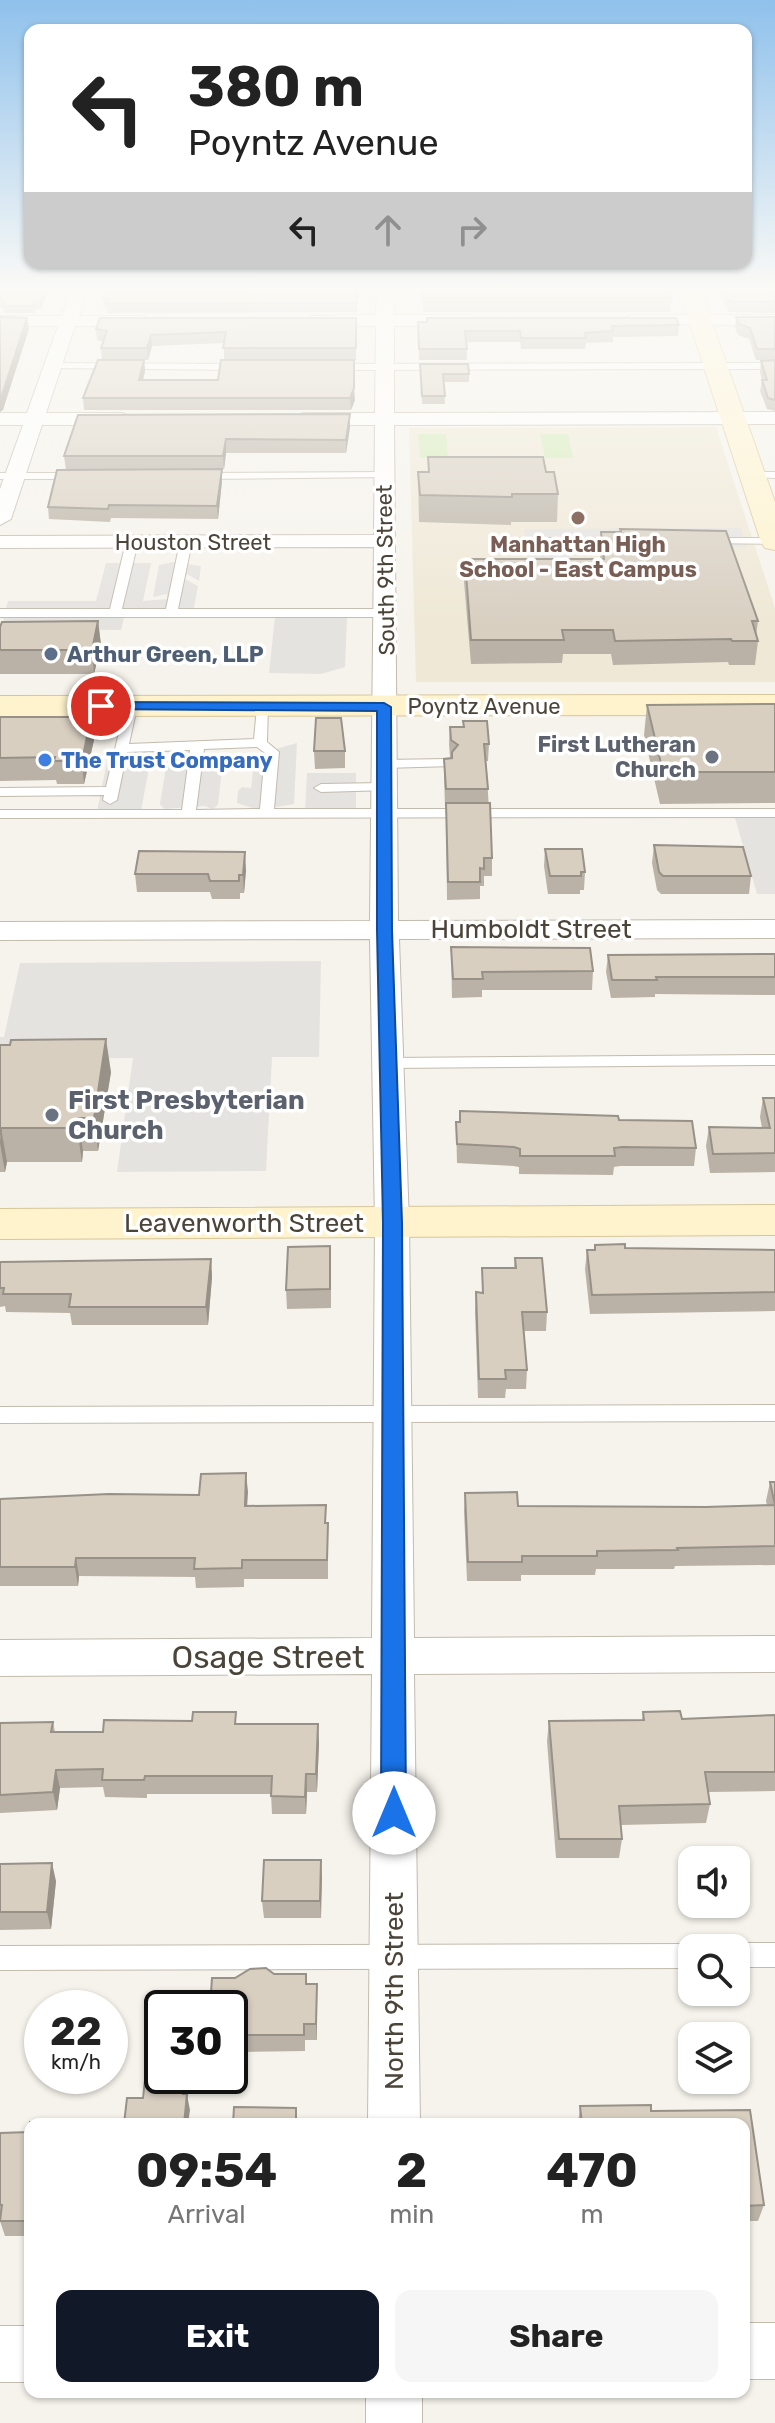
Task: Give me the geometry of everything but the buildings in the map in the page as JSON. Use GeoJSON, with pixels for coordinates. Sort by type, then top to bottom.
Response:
{"type":"FeatureCollection","features":[{"type":"Feature","properties":{"kind":"street"},"geometry":{"type":"LineString","coordinates":[[0,519],[7,476],[40,401]]}},
{"type":"Feature","properties":{"kind":"street","name":"South 9th Street"},"geometry":{"type":"LineString","coordinates":[[384,401],[384,707]]}},
{"type":"Feature","properties":{"kind":"street"},"geometry":{"type":"LineString","coordinates":[[727,401],[732,418],[763,475],[775,541]]}},
{"type":"Feature","properties":{"kind":"street"},"geometry":{"type":"LineString","coordinates":[[290,419],[775,418]]}},
{"type":"Feature","properties":{"kind":"street"},"geometry":{"type":"LineString","coordinates":[[0,419],[150,419]]}},
{"type":"Feature","properties":{"kind":"street","name":"Houston Street"},"geometry":{"type":"LineString","coordinates":[[0,542],[385,541]]}},
{"type":"Feature","properties":{"kind":"street","name":"Poyntz Avenue"},"geometry":{"type":"LineString","coordinates":[[0,706],[775,705]]}},
{"type":"Feature","properties":{"kind":"street","name":"North 9th Street"},"geometry":{"type":"LineString","coordinates":[[384,707],[384,930],[392,1223],[394,2118]]}},
{"type":"Feature","properties":{"kind":"street","name":"Humboldt Street"},"geometry":{"type":"LineString","coordinates":[[0,931],[775,929]]}},
{"type":"Feature","properties":{"kind":"street","name":"Leavenworth Street"},"geometry":{"type":"LineString","coordinates":[[0,1224],[775,1220]]}},
{"type":"Feature","properties":{"kind":"street","name":"Osage Street"},"geometry":{"type":"LineString","coordinates":[[0,1658],[775,1654]]}},
{"type":"Feature","properties":{"kind":"street"},"geometry":{"type":"LineString","coordinates":[[750,2351],[775,2351]]}},
{"type":"Feature","properties":{"kind":"street"},"geometry":{"type":"LineString","coordinates":[[0,2354],[24,2354]]}},
{"type":"Feature","properties":{"kind":"street"},"geometry":{"type":"LineString","coordinates":[[394,2398],[394,2423]]}},
{"type":"Feature","properties":{"kind":"lane"},"geometry":{"type":"LineString","coordinates":[[179,476],[385,475]]}},
{"type":"Feature","properties":{"kind":"lane"},"geometry":{"type":"LineString","coordinates":[[7,476],[86,476]]}},
{"type":"Feature","properties":{"kind":"lane"},"geometry":{"type":"LineString","coordinates":[[510,541],[631,541]]}},
{"type":"Feature","properties":{"kind":"lane"},"geometry":{"type":"LineString","coordinates":[[692,541],[775,541]]}},
{"type":"Feature","properties":{"kind":"lane"},"geometry":{"type":"LineString","coordinates":[[115,613],[132,542]]}},
{"type":"Feature","properties":{"kind":"lane"},"geometry":{"type":"LineString","coordinates":[[171,613],[186,542]]}},
{"type":"Feature","properties":{"kind":"lane"},"geometry":{"type":"LineString","coordinates":[[0,613],[386,613]]}},
{"type":"Feature","properties":{"kind":"lane"},"geometry":{"type":"LineString","coordinates":[[107,814],[131,707]]}},
{"type":"Feature","properties":{"kind":"lane"},"geometry":{"type":"LineString","coordinates":[[260,743],[263,707]]}},
{"type":"Feature","properties":{"kind":"lane"},"geometry":{"type":"LineString","coordinates":[[188,814],[198,743]]}},
{"type":"Feature","properties":{"kind":"lane"},"geometry":{"type":"LineString","coordinates":[[121,748],[260,743],[272,752],[267,814]]}},
{"type":"Feature","properties":{"kind":"lane"},"geometry":{"type":"LineString","coordinates":[[0,814],[267,814],[384,789],[448,763]]}},
{"type":"Feature","properties":{"kind":"lane"},"geometry":{"type":"LineString","coordinates":[[321,788],[384,789],[775,813]]}},
{"type":"Feature","properties":{"kind":"lane"},"geometry":{"type":"LineString","coordinates":[[0,792],[112,791]]}},
{"type":"Feature","properties":{"kind":"lane"},"geometry":{"type":"LineString","coordinates":[[390,1063],[775,1060]]}},
{"type":"Feature","properties":{"kind":"lane"},"geometry":{"type":"LineString","coordinates":[[0,1415],[775,1413]]}},
{"type":"Feature","properties":{"kind":"lane"},"geometry":{"type":"LineString","coordinates":[[750,1955],[775,1955]]}},
{"type":"Feature","properties":{"kind":"lane"},"geometry":{"type":"LineString","coordinates":[[0,1958],[678,1956]]}},
{"type":"Feature","properties":{"kind":"shaded area","name":"Manhattan High School - East Campus"},"geometry":{"type":"Polygon","coordinates":[[[716,427],[775,608],[775,682],[416,682],[409,428],[716,427]]]}},
{"type":"Feature","properties":{"kind":"shaded area"},"geometry":{"type":"Polygon","coordinates":[[[741,528],[747,547],[599,548],[599,555],[569,555],[569,558],[528,558],[524,529],[741,528]]]}},
{"type":"Feature","properties":{"kind":"shaded area"},"geometry":{"type":"Polygon","coordinates":[[[173,562],[201,566],[199,581],[187,574],[185,579],[198,586],[192,618],[124,618],[121,630],[10,629],[3,619],[8,601],[96,601],[106,563],[151,563],[143,601],[167,599],[167,594],[153,597],[159,565],[173,562]]]}},
{"type":"Feature","properties":{"kind":"shaded area"},"geometry":{"type":"Polygon","coordinates":[[[275,617],[347,617],[345,667],[321,674],[269,673],[275,617]]]}},
{"type":"Feature","properties":{"kind":"shaded area"},"geometry":{"type":"Polygon","coordinates":[[[297,743],[294,804],[259,810],[237,803],[238,791],[242,787],[251,788],[255,755],[297,743]]]}},
{"type":"Feature","properties":{"kind":"shaded area"},"geometry":{"type":"Polygon","coordinates":[[[182,755],[214,755],[223,760],[218,805],[213,809],[204,806],[164,809],[160,804],[167,760],[182,755]]]}},
{"type":"Feature","properties":{"kind":"shaded area"},"geometry":{"type":"Polygon","coordinates":[[[108,757],[151,757],[141,811],[97,811],[108,757]]]}},
{"type":"Feature","properties":{"kind":"shaded area"},"geometry":{"type":"Polygon","coordinates":[[[307,773],[356,773],[356,811],[305,811],[307,773]]]}},
{"type":"Feature","properties":{"kind":"shaded area"},"geometry":{"type":"Polygon","coordinates":[[[775,817],[775,894],[757,894],[735,818],[775,817]]]}},
{"type":"Feature","properties":{"kind":"shaded area"},"geometry":{"type":"Polygon","coordinates":[[[321,961],[319,1057],[272,1057],[266,1171],[117,1172],[133,1058],[0,1059],[0,1037],[4,1037],[20,963],[321,961]]]}},
{"type":"Feature","properties":{"kind":"green space"},"geometry":{"type":"Polygon","coordinates":[[[418,434],[446,434],[448,458],[420,458],[418,434]]]}},
{"type":"Feature","properties":{"kind":"green space"},"geometry":{"type":"Polygon","coordinates":[[[540,434],[568,434],[573,458],[545,458],[540,434]]]}},
{"type":"Feature","properties":{"kind":"place","name":"Manhattan High School - East Campus"},"geometry":{"type":"Point","coordinates":[578,518]}},
{"type":"Feature","properties":{"kind":"place","name":"Arthur Green, LLP"},"geometry":{"type":"Point","coordinates":[51,654]}},
{"type":"Feature","properties":{"kind":"place","name":"First Lutheran Church"},"geometry":{"type":"Point","coordinates":[712,757]}},
{"type":"Feature","properties":{"kind":"place","name":"The Trust Company"},"geometry":{"type":"Point","coordinates":[45,760]}},
{"type":"Feature","properties":{"kind":"place","name":"First Presbyterian Church"},"geometry":{"type":"Point","coordinates":[52,1115]}},
{"type":"Feature","properties":{"kind":"route"},"geometry":{"type":"LineString","coordinates":[[101,706],[384,707],[384,930],[392,1223],[394,1813]]}}]}
